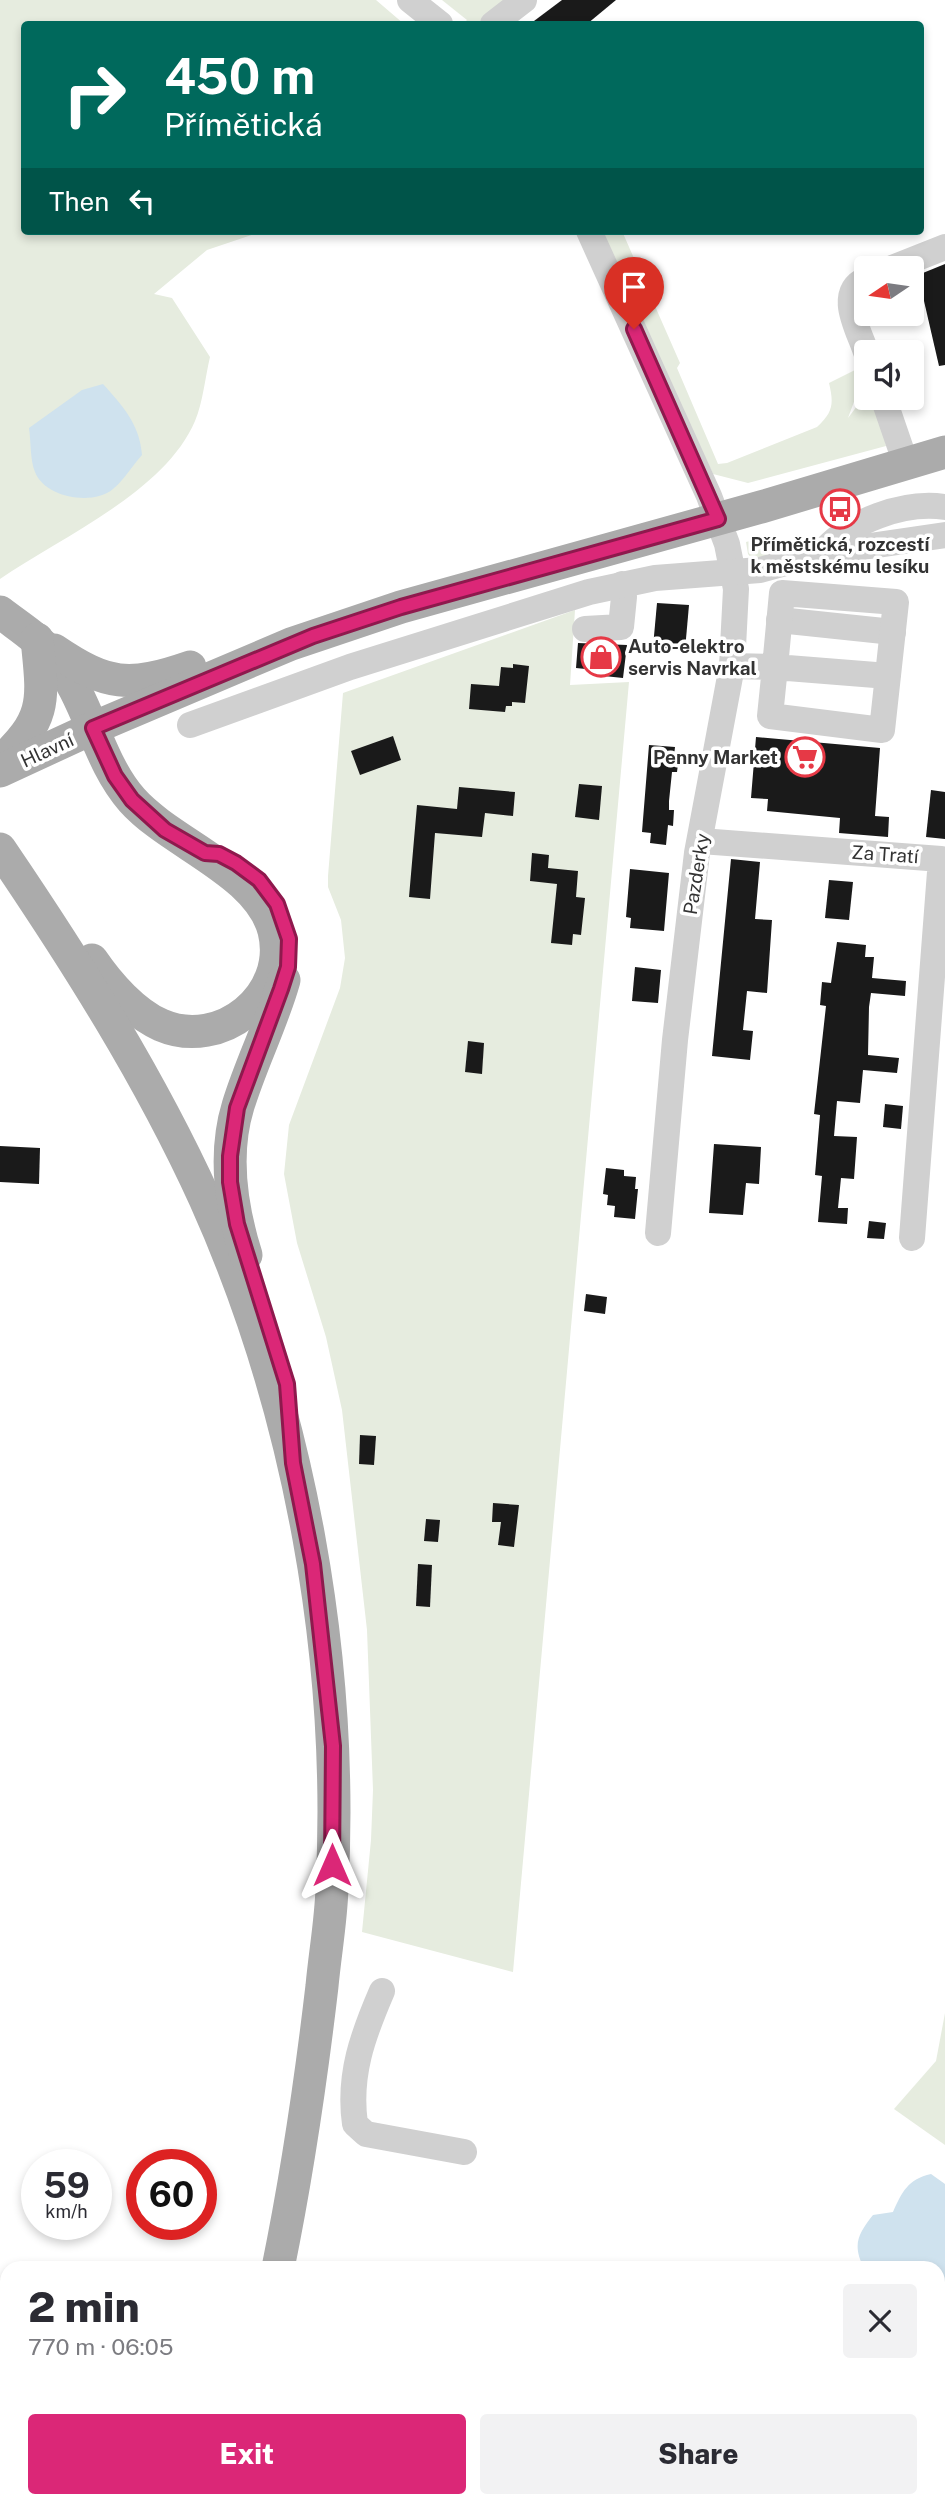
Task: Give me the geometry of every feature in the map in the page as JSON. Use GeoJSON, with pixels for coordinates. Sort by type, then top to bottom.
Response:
{"type":"FeatureCollection","features":[{"type":"Feature","properties":{"kind":"main road"},"geometry":{"type":"LineString","coordinates":[[0,612],[93,674],[120,681],[135,681],[291,644],[401,607],[718,519],[945,452]]}},
{"type":"Feature","properties":{"kind":"main road"},"geometry":{"type":"LineString","coordinates":[[20,879],[44,888],[97,967],[133,1006],[163,1026],[201,1031],[229,1024],[254,1006],[263,995],[272,972],[276,946],[266,912],[255,895],[205,853],[165,830],[132,800],[115,776],[93,728],[54,657],[37,639]]}},
{"type":"Feature","properties":{"kind":"main road"},"geometry":{"type":"LineString","coordinates":[[0,762],[29,732],[40,708],[37,639]]}},
{"type":"Feature","properties":{"kind":"main road","name":"Hlavní"},"geometry":{"type":"LineString","coordinates":[[0,771],[93,728],[291,644]]}},
{"type":"Feature","properties":{"kind":"main road"},"geometry":{"type":"LineString","coordinates":[[0,849],[135,1063],[205,1201],[251,1319],[293,1463],[313,1564],[333,1746],[332,1889],[314,2050],[279,2261]]}},
{"type":"Feature","properties":{"kind":"main road"},"geometry":{"type":"LineString","coordinates":[[205,853],[219,854],[259,880],[277,904],[289,939],[288,967],[237,1108],[230,1156],[232,1199],[237,1224],[287,1384],[293,1463]]}},
{"type":"Feature","properties":{"kind":"street"},"geometry":{"type":"LineString","coordinates":[[410,0],[436,21]]}},
{"type":"Feature","properties":{"kind":"street"},"geometry":{"type":"LineString","coordinates":[[497,21],[524,0]]}},
{"type":"Feature","properties":{"kind":"street","name":"Pazderky"},"geometry":{"type":"LineString","coordinates":[[591,235],[718,519],[734,571],[732,666],[697,853],[675,1041],[658,1233]]}},
{"type":"Feature","properties":{"kind":"street"},"geometry":{"type":"LineString","coordinates":[[922,256],[945,247]]}},
{"type":"Feature","properties":{"kind":"street"},"geometry":{"type":"LineString","coordinates":[[854,286],[850,303],[854,315]]}},
{"type":"Feature","properties":{"kind":"street"},"geometry":{"type":"LineString","coordinates":[[887,410],[906,464]]}},
{"type":"Feature","properties":{"kind":"street"},"geometry":{"type":"LineString","coordinates":[[822,553],[838,536],[867,519],[927,504],[945,507]]}},
{"type":"Feature","properties":{"kind":"street"},"geometry":{"type":"LineString","coordinates":[[190,725],[458,631],[622,584],[655,578],[760,570],[822,553],[945,535]]}},
{"type":"Feature","properties":{"kind":"street"},"geometry":{"type":"LineString","coordinates":[[585,629],[621,627],[624,597],[622,584]]}},
{"type":"Feature","properties":{"kind":"street"},"geometry":{"type":"LineString","coordinates":[[782,593],[896,602],[888,676],[883,730],[770,716],[782,593]]}},
{"type":"Feature","properties":{"kind":"street"},"geometry":{"type":"LineString","coordinates":[[732,666],[888,676]]}},
{"type":"Feature","properties":{"kind":"street","name":"Za Tratí"},"geometry":{"type":"LineString","coordinates":[[701,841],[941,859],[912,1238]]}},
{"type":"Feature","properties":{"kind":"street"},"geometry":{"type":"LineString","coordinates":[[382,1991],[360,2043],[353,2078],[355,2124],[366,2134],[464,2152]]}},
{"type":"Feature","properties":{"kind":"shaded area"},"geometry":{"type":"Polygon","coordinates":[[[0,0],[376,0],[400,21],[21,21],[21,235],[251,235],[207,250],[154,294],[172,298],[210,357],[198,414],[181,446],[160,470],[109,511],[0,579],[0,0]]]}},
{"type":"Feature","properties":{"kind":"shaded area"},"geometry":{"type":"Polygon","coordinates":[[[442,0],[504,0],[484,21],[467,20],[442,0]]]}},
{"type":"Feature","properties":{"kind":"shaded area"},"geometry":{"type":"Polygon","coordinates":[[[601,235],[624,235],[680,363],[677,368],[718,464],[727,463],[817,427],[831,407],[829,383],[854,370],[854,402],[848,418],[854,410],[879,410],[886,446],[748,483],[713,474],[601,235]]]}},
{"type":"Feature","properties":{"kind":"shaded area"},"geometry":{"type":"Polygon","coordinates":[[[772,535],[791,552],[753,560],[748,554],[746,542],[772,535]]]}},
{"type":"Feature","properties":{"kind":"shaded area"},"geometry":{"type":"Polygon","coordinates":[[[575,610],[570,685],[629,682],[513,1972],[362,1932],[373,1790],[367,1630],[342,1410],[326,1337],[297,1243],[284,1174],[289,1125],[340,988],[345,958],[341,920],[328,887],[343,693],[575,610]]]}},
{"type":"Feature","properties":{"kind":"shaded area"},"geometry":{"type":"Polygon","coordinates":[[[945,2013],[945,2145],[894,2109],[936,2061],[945,2013]]]}},
{"type":"Feature","properties":{"kind":"water"},"geometry":{"type":"Polygon","coordinates":[[[103,384],[124,408],[134,425],[142,455],[113,489],[94,497],[70,497],[40,481],[31,456],[29,428],[82,390],[103,384]]]}},
{"type":"Feature","properties":{"kind":"water"},"geometry":{"type":"Polygon","coordinates":[[[931,2174],[945,2184],[945,2261],[860,2261],[858,2240],[873,2215],[893,2212],[907,2187],[931,2174]]]}},
{"type":"Feature","properties":{"kind":"building"},"geometry":{"type":"Polygon","coordinates":[[[562,0],[616,0],[591,21],[534,21],[562,0]]]}},
{"type":"Feature","properties":{"kind":"building"},"geometry":{"type":"Polygon","coordinates":[[[945,264],[945,365],[939,366],[924,301],[924,273],[945,264]]]}},
{"type":"Feature","properties":{"kind":"building"},"geometry":{"type":"Polygon","coordinates":[[[657,603],[689,605],[685,650],[653,647],[657,603]]]}},
{"type":"Feature","properties":{"kind":"building","name":"Auto-elektro servis Navrkal"},"geometry":{"type":"Polygon","coordinates":[[[578,643],[627,645],[623,678],[604,676],[605,671],[576,668],[578,643]]]}},
{"type":"Feature","properties":{"kind":"building"},"geometry":{"type":"Polygon","coordinates":[[[513,664],[529,666],[525,703],[512,702],[512,706],[506,706],[505,712],[469,709],[471,684],[499,686],[501,667],[513,668],[513,664]]]}},
{"type":"Feature","properties":{"kind":"building"},"geometry":{"type":"Polygon","coordinates":[[[393,736],[401,760],[360,775],[351,751],[393,736]]]}},
{"type":"Feature","properties":{"kind":"building"},"geometry":{"type":"Polygon","coordinates":[[[756,737],[880,748],[875,816],[889,817],[888,837],[839,833],[840,818],[767,811],[768,799],[751,798],[756,737]]]}},
{"type":"Feature","properties":{"kind":"building"},"geometry":{"type":"Polygon","coordinates":[[[649,745],[675,747],[674,756],[679,756],[677,772],[672,772],[669,810],[674,810],[673,826],[668,825],[666,845],[650,843],[651,833],[642,832],[649,745]]]}},
{"type":"Feature","properties":{"kind":"building"},"geometry":{"type":"Polygon","coordinates":[[[579,784],[602,786],[599,820],[575,817],[579,784]]]}},
{"type":"Feature","properties":{"kind":"building"},"geometry":{"type":"Polygon","coordinates":[[[459,787],[515,792],[513,816],[485,813],[482,837],[435,833],[430,899],[409,897],[417,805],[457,809],[459,787]]]}},
{"type":"Feature","properties":{"kind":"building"},"geometry":{"type":"Polygon","coordinates":[[[931,790],[945,792],[945,839],[926,837],[931,790]]]}},
{"type":"Feature","properties":{"kind":"building"},"geometry":{"type":"Polygon","coordinates":[[[532,853],[549,855],[548,868],[578,871],[576,897],[585,898],[581,935],[573,934],[572,945],[551,943],[557,884],[530,881],[532,853]]]}},
{"type":"Feature","properties":{"kind":"building"},"geometry":{"type":"Polygon","coordinates":[[[731,859],[760,862],[755,919],[772,920],[767,993],[747,991],[743,1030],[753,1031],[750,1060],[712,1056],[731,859]]]}},
{"type":"Feature","properties":{"kind":"building"},"geometry":{"type":"Polygon","coordinates":[[[630,869],[669,873],[664,931],[630,928],[631,918],[626,917],[630,869]]]}},
{"type":"Feature","properties":{"kind":"building"},"geometry":{"type":"Polygon","coordinates":[[[829,880],[853,882],[849,920],[825,918],[829,880]]]}},
{"type":"Feature","properties":{"kind":"building"},"geometry":{"type":"Polygon","coordinates":[[[837,942],[866,945],[865,957],[874,957],[872,978],[906,981],[905,996],[871,993],[869,1007],[868,1055],[899,1058],[897,1073],[863,1070],[860,1103],[837,1101],[834,1136],[857,1137],[854,1179],[841,1178],[838,1208],[848,1208],[847,1224],[818,1222],[822,1176],[815,1175],[820,1115],[814,1114],[826,1006],[820,1005],[822,982],[831,983],[837,942]]]}},
{"type":"Feature","properties":{"kind":"building"},"geometry":{"type":"Polygon","coordinates":[[[635,967],[661,970],[658,1003],[632,1001],[635,967]]]}},
{"type":"Feature","properties":{"kind":"building"},"geometry":{"type":"Polygon","coordinates":[[[468,1041],[484,1043],[482,1074],[465,1072],[468,1041]]]}},
{"type":"Feature","properties":{"kind":"building"},"geometry":{"type":"Polygon","coordinates":[[[885,1104],[903,1106],[901,1129],[883,1127],[885,1104]]]}},
{"type":"Feature","properties":{"kind":"building"},"geometry":{"type":"Polygon","coordinates":[[[714,1144],[761,1147],[759,1184],[746,1183],[743,1215],[709,1213],[714,1144]]]}},
{"type":"Feature","properties":{"kind":"building"},"geometry":{"type":"Polygon","coordinates":[[[0,1146],[40,1148],[39,1184],[0,1182],[0,1146]]]}},
{"type":"Feature","properties":{"kind":"building"},"geometry":{"type":"Polygon","coordinates":[[[606,1168],[624,1170],[624,1176],[636,1177],[635,1189],[638,1189],[635,1219],[614,1217],[615,1206],[607,1205],[608,1195],[603,1194],[606,1168]]]}},
{"type":"Feature","properties":{"kind":"building"},"geometry":{"type":"Polygon","coordinates":[[[869,1221],[886,1223],[884,1239],[867,1238],[869,1221]]]}},
{"type":"Feature","properties":{"kind":"building"},"geometry":{"type":"Polygon","coordinates":[[[586,1294],[607,1297],[605,1314],[584,1311],[586,1294]]]}},
{"type":"Feature","properties":{"kind":"building"},"geometry":{"type":"Polygon","coordinates":[[[360,1435],[376,1436],[374,1465],[359,1464],[360,1435]]]}},
{"type":"Feature","properties":{"kind":"building"},"geometry":{"type":"Polygon","coordinates":[[[493,1503],[519,1505],[514,1547],[498,1545],[501,1522],[492,1522],[493,1503]]]}},
{"type":"Feature","properties":{"kind":"building"},"geometry":{"type":"Polygon","coordinates":[[[426,1519],[440,1520],[438,1542],[424,1541],[426,1519]]]}},
{"type":"Feature","properties":{"kind":"building"},"geometry":{"type":"Polygon","coordinates":[[[418,1564],[432,1565],[430,1607],[416,1606],[418,1564]]]}},
{"type":"Feature","properties":{"kind":"place","name":"Přímětická, rozcestí k městskému lesíku"},"geometry":{"type":"Point","coordinates":[840,509]}},
{"type":"Feature","properties":{"kind":"place","name":"Auto-elektro servis Navrkal"},"geometry":{"type":"Point","coordinates":[601,657]}},
{"type":"Feature","properties":{"kind":"place","name":"Penny Market"},"geometry":{"type":"Point","coordinates":[805,757]}},
{"type":"Feature","properties":{"kind":"route"},"geometry":{"type":"LineString","coordinates":[[332,1865],[333,1746],[313,1564],[293,1463],[287,1384],[237,1224],[230,1182],[230,1156],[237,1108],[288,967],[289,939],[283,915],[259,880],[236,863],[219,854],[205,853],[165,830],[132,800],[115,776],[93,728],[313,636],[401,607],[591,552],[718,519],[634,329]]}}]}
